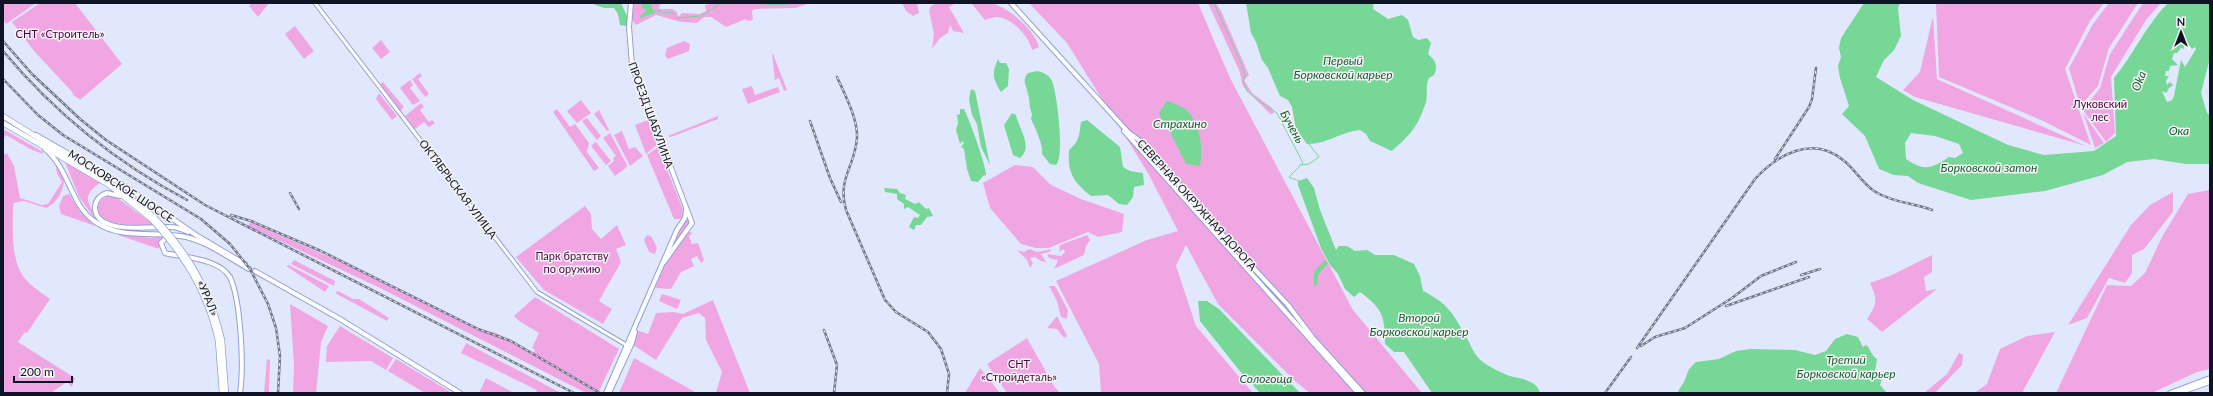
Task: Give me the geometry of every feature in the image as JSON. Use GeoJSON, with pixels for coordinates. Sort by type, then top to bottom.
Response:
{"type":"FeatureCollection","features":[{"type":"Feature","properties":{"kind":"highway","name":"МОСКОВСКОЕ ШОССЕ"},"geometry":{"type":"LineString","coordinates":[[3,116],[118,188],[152,218]]}},
{"type":"Feature","properties":{"kind":"highway","name":"МОСКОВСКОЕ ШОССЕ"},"geometry":{"type":"LineString","coordinates":[[3,123],[109,185],[152,218]]}},
{"type":"Feature","properties":{"kind":"highway","name":"«УРАЛ»"},"geometry":{"type":"LineString","coordinates":[[152,218],[190,268],[209,307],[220,341],[226,393]]}},
{"type":"Feature","properties":{"kind":"highway","name":"«УРАЛ»"},"geometry":{"type":"LineString","coordinates":[[220,341],[222,393]]}},
{"type":"Feature","properties":{"kind":"main road","name":"ОКТЯБРЬСКАЯ УЛИЦА"},"geometry":{"type":"LineString","coordinates":[[315,3],[537,292],[628,347]]}},
{"type":"Feature","properties":{"kind":"main road","name":"ПРОЕЗД ШАБУЛИНА"},"geometry":{"type":"LineString","coordinates":[[631,3],[629,27],[632,65],[692,223],[664,262]]}},
{"type":"Feature","properties":{"kind":"main road","name":"СЕВЕРНАЯ ОКРУЖНАЯ ДОРОГА"},"geometry":{"type":"LineString","coordinates":[[1007,3],[1027,22],[1358,393]]}},
{"type":"Feature","properties":{"kind":"main road","name":"СЕВЕРНАЯ ОКРУЖНАЯ ДОРОГА"},"geometry":{"type":"LineString","coordinates":[[1011,3],[1128,132],[1143,143],[1226,240],[1288,304],[1313,338],[1363,393]]}},
{"type":"Feature","properties":{"kind":"main road","name":"МОСКОВСКОЕ ШОССЕ"},"geometry":{"type":"LineString","coordinates":[[16,124],[125,186],[196,235],[245,264]]}},
{"type":"Feature","properties":{"kind":"main road","name":"МОСКОВСКОЕ ШОССЕ"},"geometry":{"type":"LineString","coordinates":[[36,141],[61,166],[80,206],[94,221],[111,230],[124,233],[187,237],[201,242],[249,270]]}},
{"type":"Feature","properties":{"kind":"main road"},"geometry":{"type":"LineString","coordinates":[[1138,148],[1138,142],[1143,143]]}},
{"type":"Feature","properties":{"kind":"main road"},"geometry":{"type":"LineString","coordinates":[[131,202],[117,194],[106,193],[97,200],[96,211],[99,219],[112,226],[171,227],[196,235]]}},
{"type":"Feature","properties":{"kind":"main road"},"geometry":{"type":"LineString","coordinates":[[608,391],[677,230],[685,218],[686,207]]}},
{"type":"Feature","properties":{"kind":"main road"},"geometry":{"type":"LineString","coordinates":[[685,218],[690,218]]}},
{"type":"Feature","properties":{"kind":"main road"},"geometry":{"type":"LineString","coordinates":[[171,235],[164,238],[161,243],[165,252],[215,265],[228,274],[232,281],[242,364],[240,393]]}},
{"type":"Feature","properties":{"kind":"main road"},"geometry":{"type":"LineString","coordinates":[[255,271],[335,316],[460,393]]}},
{"type":"Feature","properties":{"kind":"main road"},"geometry":{"type":"LineString","coordinates":[[259,276],[456,393]]}},
{"type":"Feature","properties":{"kind":"main road"},"geometry":{"type":"LineString","coordinates":[[1282,309],[1288,310],[1288,304]]}},
{"type":"Feature","properties":{"kind":"main road"},"geometry":{"type":"LineString","coordinates":[[2170,393],[2210,378]]}},
{"type":"Feature","properties":{"kind":"main road"},"geometry":{"type":"LineString","coordinates":[[2178,393],[2210,382]]}},
{"type":"Feature","properties":{"kind":"green space","name":"СНТ «Строитель»"},"geometry":{"type":"Polygon","coordinates":[[[3,3],[36,3],[6,24],[3,20],[3,3]]]}},
{"type":"Feature","properties":{"kind":"green space","name":"СНТ «Строитель»"},"geometry":{"type":"Polygon","coordinates":[[[40,3],[75,3],[122,64],[80,100],[72,94],[73,93],[34,51],[12,22],[40,3]]]}},
{"type":"Feature","properties":{"kind":"green space"},"geometry":{"type":"Polygon","coordinates":[[[252,3],[269,3],[258,17],[249,6],[252,3]]]}},
{"type":"Feature","properties":{"kind":"green space"},"geometry":{"type":"Polygon","coordinates":[[[634,3],[661,3],[659,7],[660,9],[672,9],[677,12],[678,17],[682,13],[700,14],[706,11],[705,5],[715,3],[810,3],[796,8],[755,9],[752,11],[753,20],[747,21],[746,19],[726,27],[711,17],[704,17],[697,23],[681,22],[656,15],[636,25],[632,20],[634,3]]]}},
{"type":"Feature","properties":{"kind":"green space"},"geometry":{"type":"Polygon","coordinates":[[[902,3],[917,3],[919,13],[913,16],[906,11],[902,3]]]}},
{"type":"Feature","properties":{"kind":"green space"},"geometry":{"type":"Polygon","coordinates":[[[937,3],[956,3],[949,7],[964,33],[953,31],[950,25],[948,33],[940,38],[932,49],[934,34],[929,10],[931,6],[937,3]]]}},
{"type":"Feature","properties":{"kind":"green space"},"geometry":{"type":"Polygon","coordinates":[[[971,3],[990,3],[1004,8],[1026,27],[1037,41],[1039,47],[1032,50],[1024,34],[1014,24],[1003,18],[997,17],[985,20],[971,3]]]}},
{"type":"Feature","properties":{"kind":"green space"},"geometry":{"type":"Polygon","coordinates":[[[1029,3],[1198,3],[1230,78],[1353,310],[1422,393],[1310,393],[1296,382],[1218,304],[1186,245],[1176,266],[1196,326],[1253,393],[1101,393],[1099,364],[1056,281],[1147,240],[1178,231],[1148,173],[1067,43],[1029,3]]]}},
{"type":"Feature","properties":{"kind":"green space"},"geometry":{"type":"Polygon","coordinates":[[[1208,3],[1216,3],[1221,11],[1249,75],[1244,80],[1252,93],[1272,108],[1274,113],[1270,114],[1243,86],[1239,70],[1208,3]]]}},
{"type":"Feature","properties":{"kind":"green space"},"geometry":{"type":"Polygon","coordinates":[[[1936,3],[2104,3],[2090,21],[2065,69],[2091,145],[2041,120],[1939,77],[1936,3]]]}},
{"type":"Feature","properties":{"kind":"green space"},"geometry":{"type":"Polygon","coordinates":[[[2109,3],[2138,3],[2109,48],[2098,86],[2080,106],[2069,68],[2093,24],[2109,3]]]}},
{"type":"Feature","properties":{"kind":"green space","name":"Луковский лес"},"geometry":{"type":"Polygon","coordinates":[[[2143,3],[2161,3],[2146,20],[2111,77],[2115,133],[2106,142],[2083,110],[2100,88],[2110,54],[2143,3]]]}},
{"type":"Feature","properties":{"kind":"green space"},"geometry":{"type":"Polygon","coordinates":[[[1933,16],[1937,79],[2086,146],[1915,97],[1903,90],[1920,72],[1933,16]]]}},
{"type":"Feature","properties":{"kind":"green space"},"geometry":{"type":"Polygon","coordinates":[[[295,26],[314,51],[304,59],[285,34],[295,26]]]}},
{"type":"Feature","properties":{"kind":"green space"},"geometry":{"type":"Polygon","coordinates":[[[381,40],[390,52],[381,59],[372,48],[381,40]]]}},
{"type":"Feature","properties":{"kind":"green space"},"geometry":{"type":"Polygon","coordinates":[[[684,41],[690,44],[689,51],[668,59],[665,56],[667,48],[684,41]]]}},
{"type":"Feature","properties":{"kind":"green space"},"geometry":{"type":"Polygon","coordinates":[[[772,54],[787,90],[784,91],[779,78],[775,80],[772,54]]]}},
{"type":"Feature","properties":{"kind":"green space"},"geometry":{"type":"Polygon","coordinates":[[[420,73],[422,76],[418,79],[429,94],[425,97],[412,79],[420,73]]]}},
{"type":"Feature","properties":{"kind":"green space"},"geometry":{"type":"Polygon","coordinates":[[[410,80],[413,85],[410,88],[420,101],[413,105],[400,88],[410,80]]]}},
{"type":"Feature","properties":{"kind":"green space"},"geometry":{"type":"Polygon","coordinates":[[[383,82],[404,107],[401,110],[401,114],[396,105],[379,85],[383,82]]]}},
{"type":"Feature","properties":{"kind":"green space"},"geometry":{"type":"Polygon","coordinates":[[[752,86],[755,95],[778,87],[780,92],[748,104],[742,89],[752,86]]]}},
{"type":"Feature","properties":{"kind":"green space"},"geometry":{"type":"Polygon","coordinates":[[[379,93],[397,116],[392,120],[376,99],[379,93]]]}},
{"type":"Feature","properties":{"kind":"green space"},"geometry":{"type":"Polygon","coordinates":[[[581,100],[591,113],[577,123],[567,111],[581,100]]]}},
{"type":"Feature","properties":{"kind":"green space"},"geometry":{"type":"Polygon","coordinates":[[[421,103],[424,107],[420,110],[429,122],[432,120],[435,123],[429,127],[424,122],[415,129],[405,116],[421,103]]]}},
{"type":"Feature","properties":{"kind":"green space"},"geometry":{"type":"Polygon","coordinates":[[[557,109],[570,127],[575,124],[589,143],[587,152],[599,168],[594,171],[553,112],[557,109]]]}},
{"type":"Feature","properties":{"kind":"green space"},"geometry":{"type":"Polygon","coordinates":[[[599,110],[609,130],[607,131],[594,114],[599,110]]]}},
{"type":"Feature","properties":{"kind":"green space"},"geometry":{"type":"Polygon","coordinates":[[[2083,113],[2104,143],[2095,148],[2083,113]]]}},
{"type":"Feature","properties":{"kind":"green space"},"geometry":{"type":"Polygon","coordinates":[[[718,116],[718,119],[671,137],[668,136],[718,116]]]}},
{"type":"Feature","properties":{"kind":"green space"},"geometry":{"type":"Polygon","coordinates":[[[587,118],[601,136],[597,140],[582,121],[587,118]]]}},
{"type":"Feature","properties":{"kind":"green space"},"geometry":{"type":"Polygon","coordinates":[[[648,120],[657,145],[646,154],[635,125],[648,120]]]}},
{"type":"Feature","properties":{"kind":"green space"},"geometry":{"type":"Polygon","coordinates":[[[3,129],[43,152],[43,154],[30,149],[6,135],[3,140],[3,129]]]}},
{"type":"Feature","properties":{"kind":"green space"},"geometry":{"type":"Polygon","coordinates":[[[622,131],[629,149],[635,147],[643,156],[630,166],[614,135],[622,131]]]}},
{"type":"Feature","properties":{"kind":"green space"},"geometry":{"type":"Polygon","coordinates":[[[610,133],[627,165],[626,168],[615,176],[608,166],[614,161],[613,158],[616,156],[603,138],[610,133]]]}},
{"type":"Feature","properties":{"kind":"green space"},"geometry":{"type":"Polygon","coordinates":[[[596,142],[611,161],[606,165],[591,146],[596,142]]]}},
{"type":"Feature","properties":{"kind":"green space"},"geometry":{"type":"Polygon","coordinates":[[[658,147],[684,212],[680,219],[674,219],[647,155],[658,147]]]}},
{"type":"Feature","properties":{"kind":"green space"},"geometry":{"type":"Polygon","coordinates":[[[7,153],[14,166],[20,198],[42,205],[48,204],[62,182],[57,173],[56,167],[58,166],[64,180],[63,188],[59,197],[50,206],[46,208],[24,201],[14,203],[13,208],[13,236],[15,256],[18,265],[27,281],[50,299],[27,333],[25,332],[18,342],[75,378],[72,387],[67,382],[51,393],[3,393],[3,155],[7,153]]]}},
{"type":"Feature","properties":{"kind":"green space"},"geometry":{"type":"Polygon","coordinates":[[[65,162],[100,183],[88,196],[89,204],[95,219],[79,197],[65,162]]]}},
{"type":"Feature","properties":{"kind":"green space"},"geometry":{"type":"Polygon","coordinates":[[[1015,165],[1033,167],[1051,185],[1081,199],[1124,214],[1122,232],[1098,237],[1088,232],[1049,248],[1036,248],[1021,244],[990,208],[983,183],[1015,165]]]}},
{"type":"Feature","properties":{"kind":"green space"},"geometry":{"type":"Polygon","coordinates":[[[2210,190],[2210,369],[2197,372],[2152,393],[2056,393],[2107,285],[2131,286],[2145,273],[2163,235],[2188,194],[2210,190]]]}},
{"type":"Feature","properties":{"kind":"green space"},"geometry":{"type":"Polygon","coordinates":[[[2173,192],[2173,212],[2144,249],[2132,255],[2132,273],[2125,283],[2109,278],[2087,318],[2068,325],[2131,225],[2150,205],[2173,192]]]}},
{"type":"Feature","properties":{"kind":"green space"},"geometry":{"type":"Polygon","coordinates":[[[69,194],[80,212],[95,226],[61,214],[59,206],[63,196],[69,194]]]}},
{"type":"Feature","properties":{"kind":"green space"},"geometry":{"type":"Polygon","coordinates":[[[108,196],[115,196],[154,225],[121,224],[104,219],[100,214],[98,207],[99,203],[108,196]]]}},
{"type":"Feature","properties":{"kind":"green space","name":"Парк братству по оружию"},"geometry":{"type":"Polygon","coordinates":[[[585,206],[591,214],[592,229],[601,239],[617,225],[626,245],[616,249],[621,262],[599,301],[612,309],[603,324],[544,290],[516,257],[585,206]]]}},
{"type":"Feature","properties":{"kind":"green space"},"geometry":{"type":"Polygon","coordinates":[[[686,218],[689,219],[691,223],[673,245],[677,232],[686,218]]]}},
{"type":"Feature","properties":{"kind":"green space"},"geometry":{"type":"Polygon","coordinates":[[[250,222],[375,277],[481,329],[496,333],[533,353],[535,350],[532,348],[539,333],[519,321],[514,316],[535,297],[619,349],[598,393],[586,393],[380,288],[248,226],[250,222]]]}},
{"type":"Feature","properties":{"kind":"green space"},"geometry":{"type":"Polygon","coordinates":[[[689,232],[693,233],[689,236],[692,244],[698,243],[704,260],[701,263],[697,256],[691,259],[694,266],[681,272],[671,289],[655,288],[668,257],[689,232]]]}},
{"type":"Feature","properties":{"kind":"green space"},"geometry":{"type":"Polygon","coordinates":[[[118,234],[151,238],[164,236],[159,243],[159,249],[118,234]]]}},
{"type":"Feature","properties":{"kind":"green space"},"geometry":{"type":"Polygon","coordinates":[[[647,235],[652,237],[657,248],[655,254],[649,252],[644,240],[647,235]]]}},
{"type":"Feature","properties":{"kind":"green space"},"geometry":{"type":"Polygon","coordinates":[[[1087,235],[1090,240],[1086,246],[1084,255],[1054,269],[1058,260],[1049,258],[1047,254],[1061,256],[1065,252],[1064,249],[1059,252],[1060,245],[1087,235]]]}},
{"type":"Feature","properties":{"kind":"green space"},"geometry":{"type":"Polygon","coordinates":[[[1029,249],[1037,252],[1052,249],[1049,252],[1041,254],[1046,262],[1035,257],[1030,258],[1033,263],[1030,268],[1027,260],[1017,250],[1024,252],[1029,249]]]}},
{"type":"Feature","properties":{"kind":"green space"},"geometry":{"type":"Polygon","coordinates":[[[1932,255],[1932,272],[1924,277],[1926,291],[1937,289],[1882,332],[1867,319],[1875,302],[1870,283],[1892,275],[1932,255]]]}},
{"type":"Feature","properties":{"kind":"green space"},"geometry":{"type":"Polygon","coordinates":[[[294,260],[335,281],[334,286],[291,264],[294,260]]]}},
{"type":"Feature","properties":{"kind":"green space"},"geometry":{"type":"Polygon","coordinates":[[[289,265],[329,286],[325,292],[286,266],[289,265]]]}},
{"type":"Feature","properties":{"kind":"green space"},"geometry":{"type":"Polygon","coordinates":[[[1049,286],[1055,286],[1068,310],[1067,319],[1061,317],[1057,301],[1049,286]]]}},
{"type":"Feature","properties":{"kind":"green space"},"geometry":{"type":"Polygon","coordinates":[[[338,291],[353,299],[359,299],[389,318],[387,321],[335,293],[338,291]]]}},
{"type":"Feature","properties":{"kind":"green space"},"geometry":{"type":"Polygon","coordinates":[[[662,294],[681,300],[677,309],[659,301],[662,294]]]}},
{"type":"Feature","properties":{"kind":"green space"},"geometry":{"type":"Polygon","coordinates":[[[713,300],[750,393],[716,393],[722,372],[706,340],[705,318],[699,313],[682,318],[656,360],[633,345],[636,330],[648,334],[656,313],[674,312],[683,314],[713,300]]]}},
{"type":"Feature","properties":{"kind":"green space"},"geometry":{"type":"Polygon","coordinates":[[[290,304],[328,326],[321,342],[316,393],[293,393],[294,365],[290,304]]]}},
{"type":"Feature","properties":{"kind":"green space"},"geometry":{"type":"Polygon","coordinates":[[[1057,316],[1067,336],[1064,338],[1057,329],[1047,328],[1057,316]]]}},
{"type":"Feature","properties":{"kind":"green space"},"geometry":{"type":"Polygon","coordinates":[[[340,326],[393,358],[386,370],[371,361],[326,362],[327,346],[340,326]]]}},
{"type":"Feature","properties":{"kind":"green space"},"geometry":{"type":"Polygon","coordinates":[[[2055,332],[2022,393],[1974,393],[1987,384],[2000,349],[2027,336],[2055,332]]]}},
{"type":"Feature","properties":{"kind":"green space","name":"СНТ «Стройдеталь»"},"geometry":{"type":"Polygon","coordinates":[[[1027,338],[1054,386],[1060,393],[1007,393],[987,364],[1027,338]]]}},
{"type":"Feature","properties":{"kind":"green space"},"geometry":{"type":"Polygon","coordinates":[[[466,343],[561,393],[536,393],[537,390],[461,353],[466,343]]]}},
{"type":"Feature","properties":{"kind":"green space"},"geometry":{"type":"Polygon","coordinates":[[[1959,353],[1963,355],[1962,365],[1935,393],[1924,393],[1947,374],[1959,353]]]}},
{"type":"Feature","properties":{"kind":"green space"},"geometry":{"type":"Polygon","coordinates":[[[634,358],[697,393],[619,393],[634,358]]]}},
{"type":"Feature","properties":{"kind":"green space"},"geometry":{"type":"Polygon","coordinates":[[[267,359],[270,360],[269,393],[264,393],[267,359]]]}},
{"type":"Feature","properties":{"kind":"green space"},"geometry":{"type":"Polygon","coordinates":[[[396,359],[452,393],[425,393],[388,371],[396,359]]]}},
{"type":"Feature","properties":{"kind":"green space","name":"СНТ «Стройдеталь»"},"geometry":{"type":"Polygon","coordinates":[[[980,368],[1000,393],[965,393],[980,368]]]}},
{"type":"Feature","properties":{"kind":"green space"},"geometry":{"type":"Polygon","coordinates":[[[486,378],[514,393],[479,393],[486,378]]]}},
{"type":"Feature","properties":{"kind":"water"},"geometry":{"type":"Polygon","coordinates":[[[590,3],[621,3],[627,16],[627,26],[620,25],[618,14],[614,8],[604,8],[590,3]]]}},
{"type":"Feature","properties":{"kind":"water"},"geometry":{"type":"Polygon","coordinates":[[[641,3],[650,3],[655,13],[640,18],[640,16],[647,10],[642,8],[641,3]]]}},
{"type":"Feature","properties":{"kind":"water","name":"Первый Борковской карьер"},"geometry":{"type":"Polygon","coordinates":[[[1246,3],[1374,3],[1373,9],[1388,19],[1402,15],[1408,20],[1413,37],[1418,40],[1427,38],[1431,43],[1428,54],[1433,59],[1436,66],[1434,75],[1429,78],[1428,81],[1427,99],[1423,111],[1413,130],[1392,151],[1370,141],[1366,134],[1360,130],[1346,133],[1321,142],[1307,144],[1296,129],[1292,107],[1288,100],[1280,96],[1268,68],[1262,60],[1256,42],[1251,33],[1246,3]]]}},
{"type":"Feature","properties":{"kind":"water","name":"Борковской затон"},"geometry":{"type":"Polygon","coordinates":[[[1864,3],[1900,3],[1898,8],[1901,36],[1894,50],[1884,60],[1876,77],[1913,100],[2008,145],[2044,155],[2094,151],[2116,136],[2114,78],[2160,12],[2168,3],[2210,3],[2210,58],[2201,93],[2207,113],[2210,115],[2210,164],[2186,164],[2154,159],[2127,162],[2103,175],[2045,191],[1971,200],[1918,183],[1908,176],[1894,175],[1879,169],[1865,136],[1842,114],[1849,106],[1840,78],[1838,66],[1841,57],[1839,48],[1841,38],[1864,3]],[[2184,45],[2184,49],[2181,48],[2177,53],[2174,53],[2172,59],[2178,65],[2170,66],[2169,71],[2166,71],[2165,76],[2169,76],[2166,81],[2167,85],[2170,82],[2173,85],[2168,89],[2167,93],[2162,91],[2167,102],[2172,100],[2174,96],[2181,60],[2185,67],[2196,49],[2195,47],[2192,49],[2189,45],[2184,45]],[[1911,133],[1905,143],[1906,159],[1918,166],[1933,166],[1949,157],[1955,158],[1963,153],[1959,144],[1935,136],[1911,133]]]}},
{"type":"Feature","properties":{"kind":"water"},"geometry":{"type":"Polygon","coordinates":[[[998,59],[1000,63],[1006,63],[1009,69],[1008,86],[1001,92],[994,76],[998,59]]]}},
{"type":"Feature","properties":{"kind":"water"},"geometry":{"type":"Polygon","coordinates":[[[1037,71],[1044,73],[1049,77],[1054,88],[1058,111],[1060,138],[1059,160],[1056,165],[1050,164],[1042,154],[1037,132],[1031,119],[1032,114],[1025,79],[1028,73],[1037,71]]]}},
{"type":"Feature","properties":{"kind":"water"},"geometry":{"type":"Polygon","coordinates":[[[971,89],[975,91],[990,165],[981,147],[977,124],[972,115],[969,99],[971,89]]]}},
{"type":"Feature","properties":{"kind":"water","name":"Страхино"},"geometry":{"type":"Polygon","coordinates":[[[1167,101],[1184,108],[1190,113],[1194,120],[1200,135],[1200,166],[1186,164],[1171,134],[1162,121],[1159,112],[1167,101]]]}},
{"type":"Feature","properties":{"kind":"water"},"geometry":{"type":"Polygon","coordinates":[[[960,109],[964,109],[986,171],[986,176],[984,175],[978,182],[971,181],[967,169],[964,149],[961,147],[964,143],[962,141],[960,144],[956,130],[958,123],[957,115],[960,114],[960,109]]]}},
{"type":"Feature","properties":{"kind":"water"},"geometry":{"type":"Polygon","coordinates":[[[1012,113],[1016,115],[1024,137],[1026,148],[1020,158],[1013,155],[1004,125],[1012,113]]]}},
{"type":"Feature","properties":{"kind":"water"},"geometry":{"type":"Polygon","coordinates":[[[1087,120],[1120,147],[1123,167],[1130,171],[1143,173],[1144,185],[1134,187],[1133,197],[1127,205],[1119,204],[1108,195],[1091,196],[1080,186],[1073,176],[1069,165],[1069,150],[1073,147],[1077,140],[1081,122],[1087,120]]]}},
{"type":"Feature","properties":{"kind":"water","name":"Второй Борковской карьер"},"geometry":{"type":"Polygon","coordinates":[[[1307,178],[1314,188],[1320,210],[1336,250],[1339,246],[1347,246],[1355,251],[1367,250],[1375,255],[1394,255],[1414,264],[1420,276],[1423,291],[1440,301],[1451,312],[1478,358],[1489,366],[1503,373],[1524,379],[1536,385],[1540,393],[1432,393],[1404,352],[1394,352],[1385,344],[1383,320],[1374,303],[1360,292],[1354,297],[1345,289],[1338,274],[1330,265],[1321,248],[1298,185],[1298,181],[1307,178]]]}},
{"type":"Feature","properties":{"kind":"water"},"geometry":{"type":"Polygon","coordinates":[[[884,188],[897,189],[900,193],[906,195],[905,199],[915,204],[919,202],[926,209],[929,208],[933,216],[927,217],[921,225],[916,225],[914,230],[909,227],[914,217],[918,218],[920,215],[908,207],[904,209],[904,204],[897,199],[897,194],[885,192],[884,188]]]}},
{"type":"Feature","properties":{"kind":"water"},"geometry":{"type":"Polygon","coordinates":[[[1325,260],[1328,263],[1318,275],[1317,285],[1314,286],[1314,272],[1325,260]]]}},
{"type":"Feature","properties":{"kind":"water","name":"Сологоща"},"geometry":{"type":"Polygon","coordinates":[[[1198,301],[1207,301],[1219,309],[1300,393],[1260,393],[1239,370],[1200,321],[1198,301]]]}},
{"type":"Feature","properties":{"kind":"water","name":"Третий Борковской карьер"},"geometry":{"type":"Polygon","coordinates":[[[1847,334],[1858,337],[1863,347],[1866,345],[1877,359],[1874,378],[1882,379],[1880,385],[1887,393],[1677,393],[1684,382],[1689,369],[1696,362],[1719,359],[1736,351],[1751,349],[1795,350],[1815,355],[1826,351],[1835,339],[1847,334]]]}},
{"type":"Feature","properties":{"kind":"waterway"},"geometry":{"type":"LineString","coordinates":[[655,10],[664,13],[671,12],[677,18],[701,16],[720,4],[735,3]]}},
{"type":"Feature","properties":{"kind":"waterway"},"geometry":{"type":"LineString","coordinates":[[752,3],[778,5],[799,3]]}},
{"type":"Feature","properties":{"kind":"waterway","name":"Бучень"},"geometry":{"type":"LineString","coordinates":[[1214,3],[1241,63],[1245,76],[1243,82],[1247,91],[1277,113],[1303,163],[1289,177],[1299,181]]}},
{"type":"Feature","properties":{"kind":"waterway"},"geometry":{"type":"LineString","coordinates":[[1300,165],[1309,164],[1319,157],[1309,144]]}},
{"type":"Feature","properties":{"kind":"tunnel"},"geometry":{"type":"LineString","coordinates":[[249,269],[259,276]]}},
{"type":"Feature","properties":{"kind":"railway"},"geometry":{"type":"LineString","coordinates":[[3,41],[32,74],[80,119],[106,140],[205,205],[574,393]]}},
{"type":"Feature","properties":{"kind":"railway"},"geometry":{"type":"LineString","coordinates":[[3,51],[43,95],[111,153],[136,170],[187,200]]}},
{"type":"Feature","properties":{"kind":"railway"},"geometry":{"type":"LineString","coordinates":[[1775,159],[1809,107],[1812,99],[1816,68]]}},
{"type":"Feature","properties":{"kind":"railway"},"geometry":{"type":"LineString","coordinates":[[837,77],[850,107],[857,131],[856,148],[845,181],[844,199],[846,210],[885,300],[896,312],[928,332],[941,349],[949,374],[947,393]]}},
{"type":"Feature","properties":{"kind":"railway"},"geometry":{"type":"LineString","coordinates":[[3,79],[38,115],[63,135],[201,219],[230,244],[250,269],[268,304],[276,328],[280,356],[278,393]]}},
{"type":"Feature","properties":{"kind":"railway"},"geometry":{"type":"LineString","coordinates":[[810,121],[830,178],[841,202]]}},
{"type":"Feature","properties":{"kind":"railway"},"geometry":{"type":"LineString","coordinates":[[1637,348],[1755,179],[1764,170],[1785,155],[1808,148],[1820,149],[1832,153],[1843,160],[1866,184],[1881,195],[1932,210]]}},
{"type":"Feature","properties":{"kind":"railway"},"geometry":{"type":"LineString","coordinates":[[290,193],[299,209]]}},
{"type":"Feature","properties":{"kind":"railway"},"geometry":{"type":"LineString","coordinates":[[231,215],[251,221],[321,251],[478,329],[511,341],[600,393]]}},
{"type":"Feature","properties":{"kind":"railway"},"geometry":{"type":"LineString","coordinates":[[1641,346],[1655,337],[1685,328],[1732,298],[1761,276],[1796,262]]}},
{"type":"Feature","properties":{"kind":"railway"},"geometry":{"type":"LineString","coordinates":[[1801,275],[1820,269]]}},
{"type":"Feature","properties":{"kind":"railway"},"geometry":{"type":"LineString","coordinates":[[1726,306],[1809,277]]}},
{"type":"Feature","properties":{"kind":"railway"},"geometry":{"type":"LineString","coordinates":[[824,330],[837,365],[834,393]]}},
{"type":"Feature","properties":{"kind":"railway"},"geometry":{"type":"LineString","coordinates":[[1605,393],[1631,357]]}},
{"type":"Feature","properties":{"kind":"water label","name":"Oka"},"geometry":{"type":"Point","coordinates":[2139,81]}},
{"type":"Feature","properties":{"kind":"water label","name":"Ока"},"geometry":{"type":"Point","coordinates":[2179,131]}}]}
